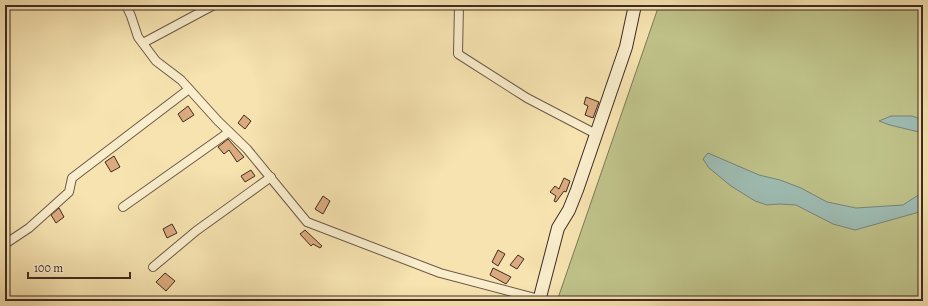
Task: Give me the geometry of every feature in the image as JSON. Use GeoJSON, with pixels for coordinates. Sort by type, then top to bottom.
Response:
{"type":"FeatureCollection","features":[{"type":"Feature","properties":{"kind":"main road"},"geometry":{"type":"LineString","coordinates":[[539,300],[558,228],[569,210],[577,190],[626,47],[635,5]]}},
{"type":"Feature","properties":{"kind":"street"},"geometry":{"type":"LineString","coordinates":[[126,5],[138,37],[156,61],[189,90],[229,132],[271,177],[307,222],[440,273],[539,300]]}},
{"type":"Feature","properties":{"kind":"street"},"geometry":{"type":"LineString","coordinates":[[142,43],[214,5]]}},
{"type":"Feature","properties":{"kind":"street"},"geometry":{"type":"LineString","coordinates":[[459,5],[458,54],[527,98],[596,134]]}},
{"type":"Feature","properties":{"kind":"street"},"geometry":{"type":"LineString","coordinates":[[5,244],[29,228],[69,192],[72,178],[189,90]]}},
{"type":"Feature","properties":{"kind":"street"},"geometry":{"type":"LineString","coordinates":[[123,207],[229,132]]}},
{"type":"Feature","properties":{"kind":"street"},"geometry":{"type":"LineString","coordinates":[[152,267],[196,231],[271,177]]}},
{"type":"Feature","properties":{"kind":"green space"},"geometry":{"type":"Polygon","coordinates":[[[659,5],[923,5],[923,301],[557,301],[659,5]]]}},
{"type":"Feature","properties":{"kind":"water"},"geometry":{"type":"Polygon","coordinates":[[[891,116],[912,116],[923,120],[923,133],[879,121],[891,116]]]}},
{"type":"Feature","properties":{"kind":"water"},"geometry":{"type":"Polygon","coordinates":[[[708,153],[759,175],[780,180],[801,188],[827,202],[856,208],[903,205],[923,192],[923,211],[855,230],[833,224],[796,205],[767,205],[755,201],[731,186],[709,168],[703,159],[708,153]]]}},
{"type":"Feature","properties":{"kind":"building"},"geometry":{"type":"Polygon","coordinates":[[[586,97],[599,102],[593,118],[585,115],[588,106],[584,104],[586,97]]]}},
{"type":"Feature","properties":{"kind":"building"},"geometry":{"type":"Polygon","coordinates":[[[188,106],[194,115],[183,122],[178,114],[188,106]]]}},
{"type":"Feature","properties":{"kind":"building"},"geometry":{"type":"Polygon","coordinates":[[[244,115],[251,121],[245,129],[238,123],[244,115]]]}},
{"type":"Feature","properties":{"kind":"building"},"geometry":{"type":"Polygon","coordinates":[[[228,139],[244,157],[237,162],[229,150],[224,154],[218,147],[228,139]]]}},
{"type":"Feature","properties":{"kind":"building"},"geometry":{"type":"Polygon","coordinates":[[[114,156],[120,167],[111,172],[105,162],[114,156]]]}},
{"type":"Feature","properties":{"kind":"building"},"geometry":{"type":"Polygon","coordinates":[[[251,170],[255,176],[245,182],[241,176],[251,170]]]}},
{"type":"Feature","properties":{"kind":"building"},"geometry":{"type":"Polygon","coordinates":[[[564,178],[570,181],[566,192],[564,191],[556,202],[554,201],[556,196],[550,192],[555,186],[559,189],[564,178]]]}},
{"type":"Feature","properties":{"kind":"building"},"geometry":{"type":"Polygon","coordinates":[[[323,196],[330,201],[323,214],[315,209],[323,196]]]}},
{"type":"Feature","properties":{"kind":"building"},"geometry":{"type":"Polygon","coordinates":[[[59,208],[64,217],[56,223],[51,215],[59,208]]]}},
{"type":"Feature","properties":{"kind":"building"},"geometry":{"type":"Polygon","coordinates":[[[172,224],[177,233],[167,238],[163,229],[172,224]]]}},
{"type":"Feature","properties":{"kind":"building"},"geometry":{"type":"Polygon","coordinates":[[[305,230],[322,246],[320,248],[313,244],[311,246],[300,234],[305,230]]]}},
{"type":"Feature","properties":{"kind":"building"},"geometry":{"type":"Polygon","coordinates":[[[498,250],[505,254],[498,266],[492,262],[498,250]]]}},
{"type":"Feature","properties":{"kind":"building"},"geometry":{"type":"Polygon","coordinates":[[[518,255],[524,259],[517,269],[510,265],[518,255]]]}},
{"type":"Feature","properties":{"kind":"building"},"geometry":{"type":"Polygon","coordinates":[[[493,268],[511,277],[506,284],[490,275],[493,268]]]}},
{"type":"Feature","properties":{"kind":"building"},"geometry":{"type":"Polygon","coordinates":[[[165,273],[175,281],[166,291],[156,282],[165,273]]]}}]}
